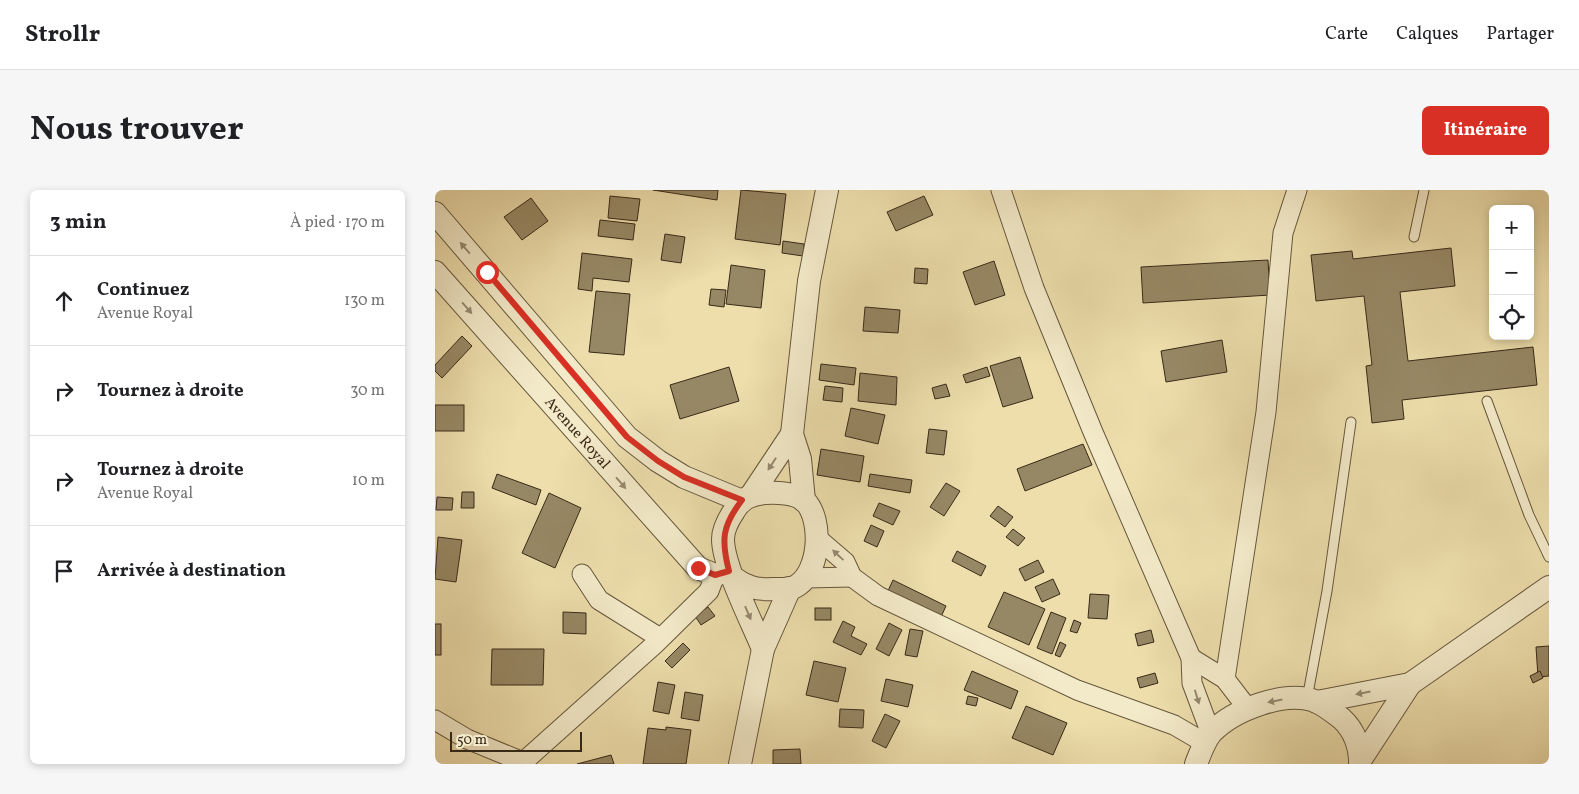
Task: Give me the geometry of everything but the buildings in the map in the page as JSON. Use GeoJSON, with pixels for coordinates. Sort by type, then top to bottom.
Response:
{"type":"FeatureCollection","features":[{"type":"Feature","properties":{"kind":"street"},"geometry":{"type":"LineString","coordinates":[[739,764],[763,649],[797,583],[815,556],[817,538],[815,525],[804,500],[800,459],[792,434],[809,281],[827,190]]}},
{"type":"Feature","properties":{"kind":"street"},"geometry":{"type":"LineString","coordinates":[[1001,190],[1034,288],[1093,432],[1191,658],[1193,683],[1208,738]]}},
{"type":"Feature","properties":{"kind":"street"},"geometry":{"type":"LineString","coordinates":[[1225,679],[1266,412],[1283,233],[1297,190]]}},
{"type":"Feature","properties":{"kind":"street"},"geometry":{"type":"LineString","coordinates":[[435,212],[627,437],[658,461],[684,477],[747,497],[783,494],[804,500]]}},
{"type":"Feature","properties":{"kind":"street","name":"Avenue Royal"},"geometry":{"type":"LineString","coordinates":[[435,272],[698,568],[726,575]]}},
{"type":"Feature","properties":{"kind":"street"},"geometry":{"type":"LineString","coordinates":[[763,649],[726,575],[723,538],[725,526],[792,434]]}},
{"type":"Feature","properties":{"kind":"street"},"geometry":{"type":"LineString","coordinates":[[817,538],[845,562],[852,577],[878,596],[1077,690],[1208,738]]}},
{"type":"Feature","properties":{"kind":"street"},"geometry":{"type":"LineString","coordinates":[[582,574],[599,600],[660,638]]}},
{"type":"Feature","properties":{"kind":"street"},"geometry":{"type":"LineString","coordinates":[[726,575],[743,585],[753,588],[852,577]]}},
{"type":"Feature","properties":{"kind":"street"},"geometry":{"type":"LineString","coordinates":[[435,720],[467,739],[522,763],[654,645],[726,575]]}},
{"type":"Feature","properties":{"kind":"street"},"geometry":{"type":"LineString","coordinates":[[1361,762],[1410,684],[1549,587]]}},
{"type":"Feature","properties":{"kind":"street"},"geometry":{"type":"LineString","coordinates":[[1191,658],[1225,679],[1248,709]]}},
{"type":"Feature","properties":{"kind":"street"},"geometry":{"type":"LineString","coordinates":[[1196,764],[1208,738],[1233,715],[1248,709],[1282,699],[1311,701],[1410,684]]}},
{"type":"Feature","properties":{"kind":"street"},"geometry":{"type":"LineString","coordinates":[[1311,701],[1332,711],[1347,724],[1355,736],[1361,762]]}},
{"type":"Feature","properties":{"kind":"lane"},"geometry":{"type":"LineString","coordinates":[[1414,236],[1424,190]]}},
{"type":"Feature","properties":{"kind":"lane"},"geometry":{"type":"LineString","coordinates":[[1487,401],[1529,515],[1549,557]]}},
{"type":"Feature","properties":{"kind":"lane"},"geometry":{"type":"LineString","coordinates":[[1311,701],[1351,422]]}},
{"type":"Feature","properties":{"kind":"route"},"geometry":{"type":"LineString","coordinates":[[487,272],[627,437],[658,461],[684,477],[742,500],[725,526],[723,538],[724,551],[729,571],[715,575],[698,568]]}}]}
